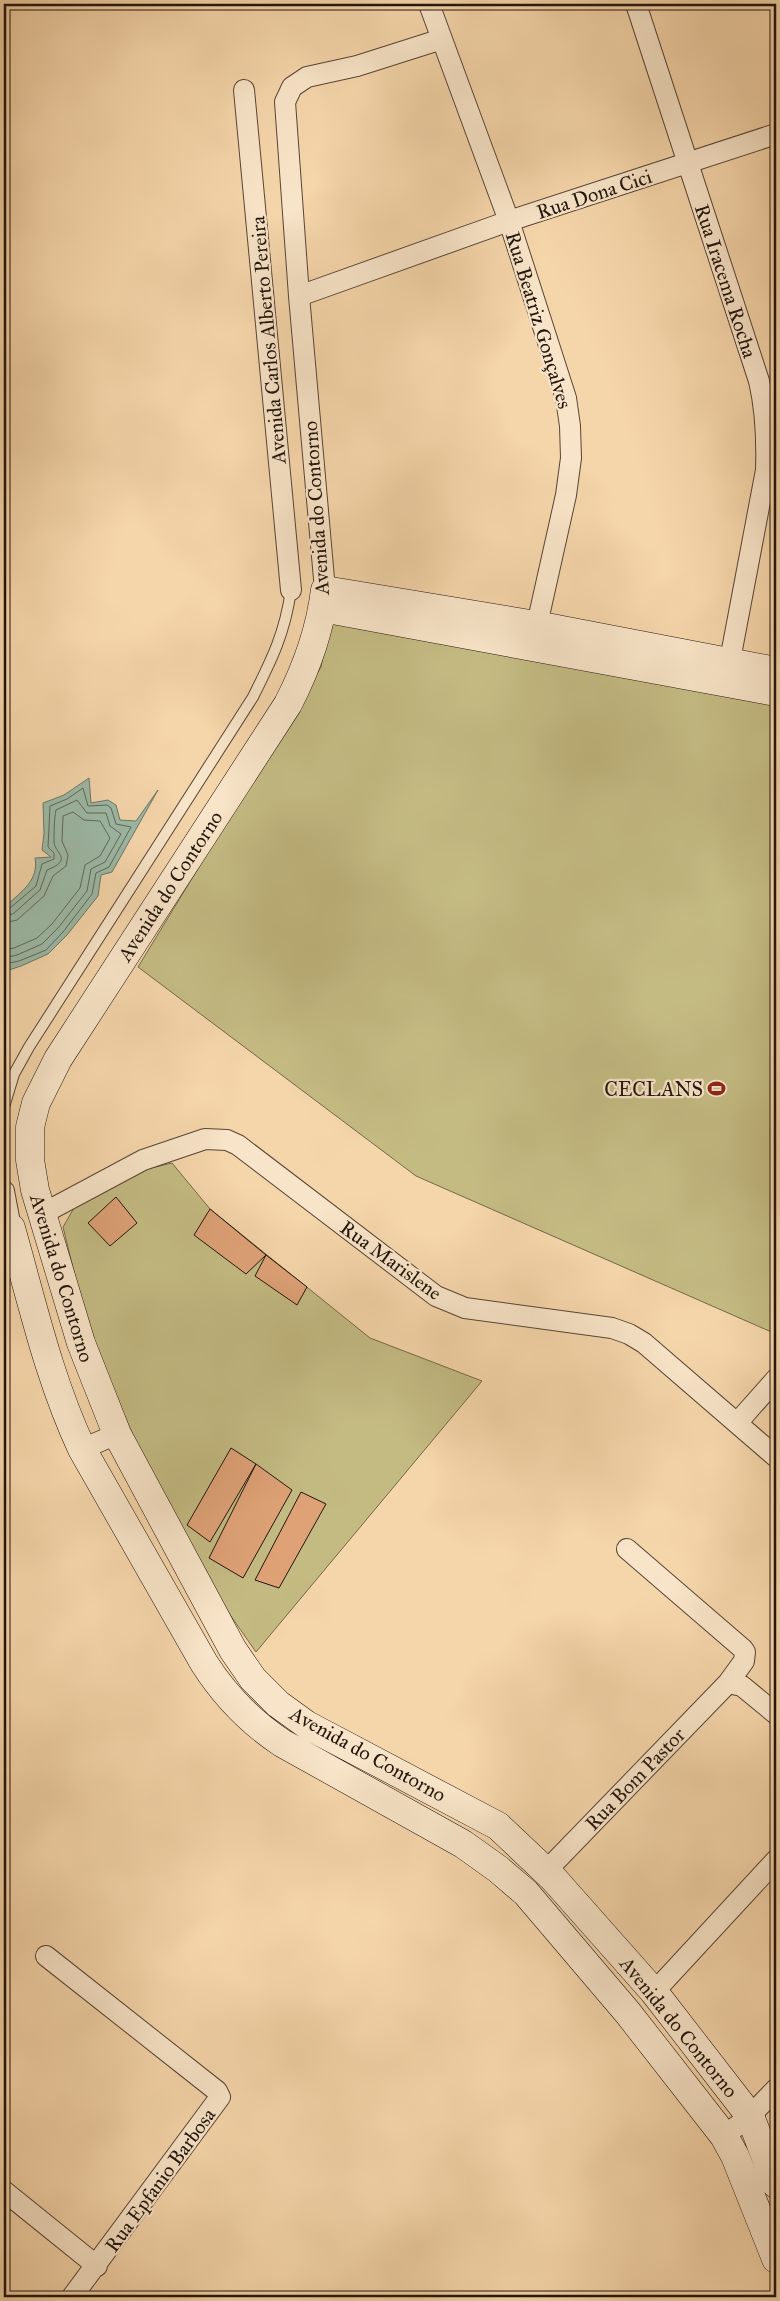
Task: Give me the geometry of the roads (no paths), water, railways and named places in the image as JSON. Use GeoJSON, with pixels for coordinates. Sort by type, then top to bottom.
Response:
{"type":"FeatureCollection","features":[{"type":"Feature","properties":{"kind":"street","name":"Rua Beatriz Gonçalves"},"geometry":{"type":"LineString","coordinates":[[429,4],[509,221],[566,398],[570,426],[571,458],[566,495],[534,636]]}},
{"type":"Feature","properties":{"kind":"street","name":"Rua Iracema Rocha"},"geometry":{"type":"LineString","coordinates":[[636,4],[686,163],[759,381],[765,406],[767,437],[766,470],[728,672]]}},
{"type":"Feature","properties":{"kind":"street","name":"Avenida do Contorno"},"geometry":{"type":"LineString","coordinates":[[442,39],[357,66],[307,77],[298,81],[288,93],[285,102],[289,173],[323,599],[305,672],[288,704],[48,1078],[36,1103],[30,1127],[30,1160],[42,1214],[81,1343],[117,1434],[233,1650],[253,1679],[278,1704],[307,1724],[498,1826],[546,1871],[654,1992],[750,2116],[776,2184]]}},
{"type":"Feature","properties":{"kind":"street","name":"Avenida Carlos Alberto Pereira"},"geometry":{"type":"LineString","coordinates":[[244,90],[291,590]]}},
{"type":"Feature","properties":{"kind":"street","name":"Rua Dona Cici"},"geometry":{"type":"LineString","coordinates":[[299,296],[509,221],[776,134]]}},
{"type":"Feature","properties":{"kind":"street"},"geometry":{"type":"LineString","coordinates":[[323,599],[728,672],[776,671]]}},
{"type":"Feature","properties":{"kind":"street"},"geometry":{"type":"LineString","coordinates":[[728,672],[776,692]]}},
{"type":"Feature","properties":{"kind":"street","name":"Rua Marislene"},"geometry":{"type":"LineString","coordinates":[[8,1229],[42,1214],[143,1160],[205,1139],[227,1140],[238,1145],[436,1296],[465,1308],[612,1328],[630,1334],[644,1342],[776,1457]]}},
{"type":"Feature","properties":{"kind":"street"},"geometry":{"type":"LineString","coordinates":[[4,1192],[8,1229],[56,1386],[82,1449],[204,1663],[237,1708],[258,1727],[282,1743],[432,1826],[498,1869],[526,1893],[575,1949],[724,2136],[735,2156],[776,2259]]}},
{"type":"Feature","properties":{"kind":"street"},"geometry":{"type":"LineString","coordinates":[[737,1423],[776,1380]]}},
{"type":"Feature","properties":{"kind":"street"},"geometry":{"type":"LineString","coordinates":[[82,1449],[117,1434]]}},
{"type":"Feature","properties":{"kind":"street","name":"Rua Bom Pastor"},"geometry":{"type":"LineString","coordinates":[[546,1871],[726,1685],[744,1661],[746,1652],[743,1649],[627,1549]]}},
{"type":"Feature","properties":{"kind":"street"},"geometry":{"type":"LineString","coordinates":[[726,1685],[742,1686],[776,1714]]}},
{"type":"Feature","properties":{"kind":"street"},"geometry":{"type":"LineString","coordinates":[[654,1992],[776,1860]]}},
{"type":"Feature","properties":{"kind":"street","name":"Rua Epfanio Barbosa"},"geometry":{"type":"LineString","coordinates":[[46,1956],[219,2094],[218,2101],[97,2266],[72,2297]]}},
{"type":"Feature","properties":{"kind":"street"},"geometry":{"type":"LineString","coordinates":[[724,2136],[750,2116],[776,2089]]}},
{"type":"Feature","properties":{"kind":"street"},"geometry":{"type":"LineString","coordinates":[[4,2191],[97,2266]]}},
{"type":"Feature","properties":{"kind":"lane"},"geometry":{"type":"LineString","coordinates":[[4,1106],[14,1074],[29,1047],[253,697],[273,657],[286,622],[291,590]]}},
{"type":"Feature","properties":{"kind":"water"},"geometry":{"type":"Polygon","coordinates":[[[89,778],[91,803],[108,800],[116,805],[120,820],[136,821],[158,790],[112,872],[101,875],[98,896],[67,935],[48,954],[9,970],[4,968],[4,904],[7,905],[24,890],[32,879],[36,866],[35,858],[51,857],[42,850],[44,833],[43,803],[64,795],[89,778]]]}},
{"type":"Feature","properties":{"kind":"place","name":"CECLANS"},"geometry":{"type":"Point","coordinates":[717,1089]}}]}
